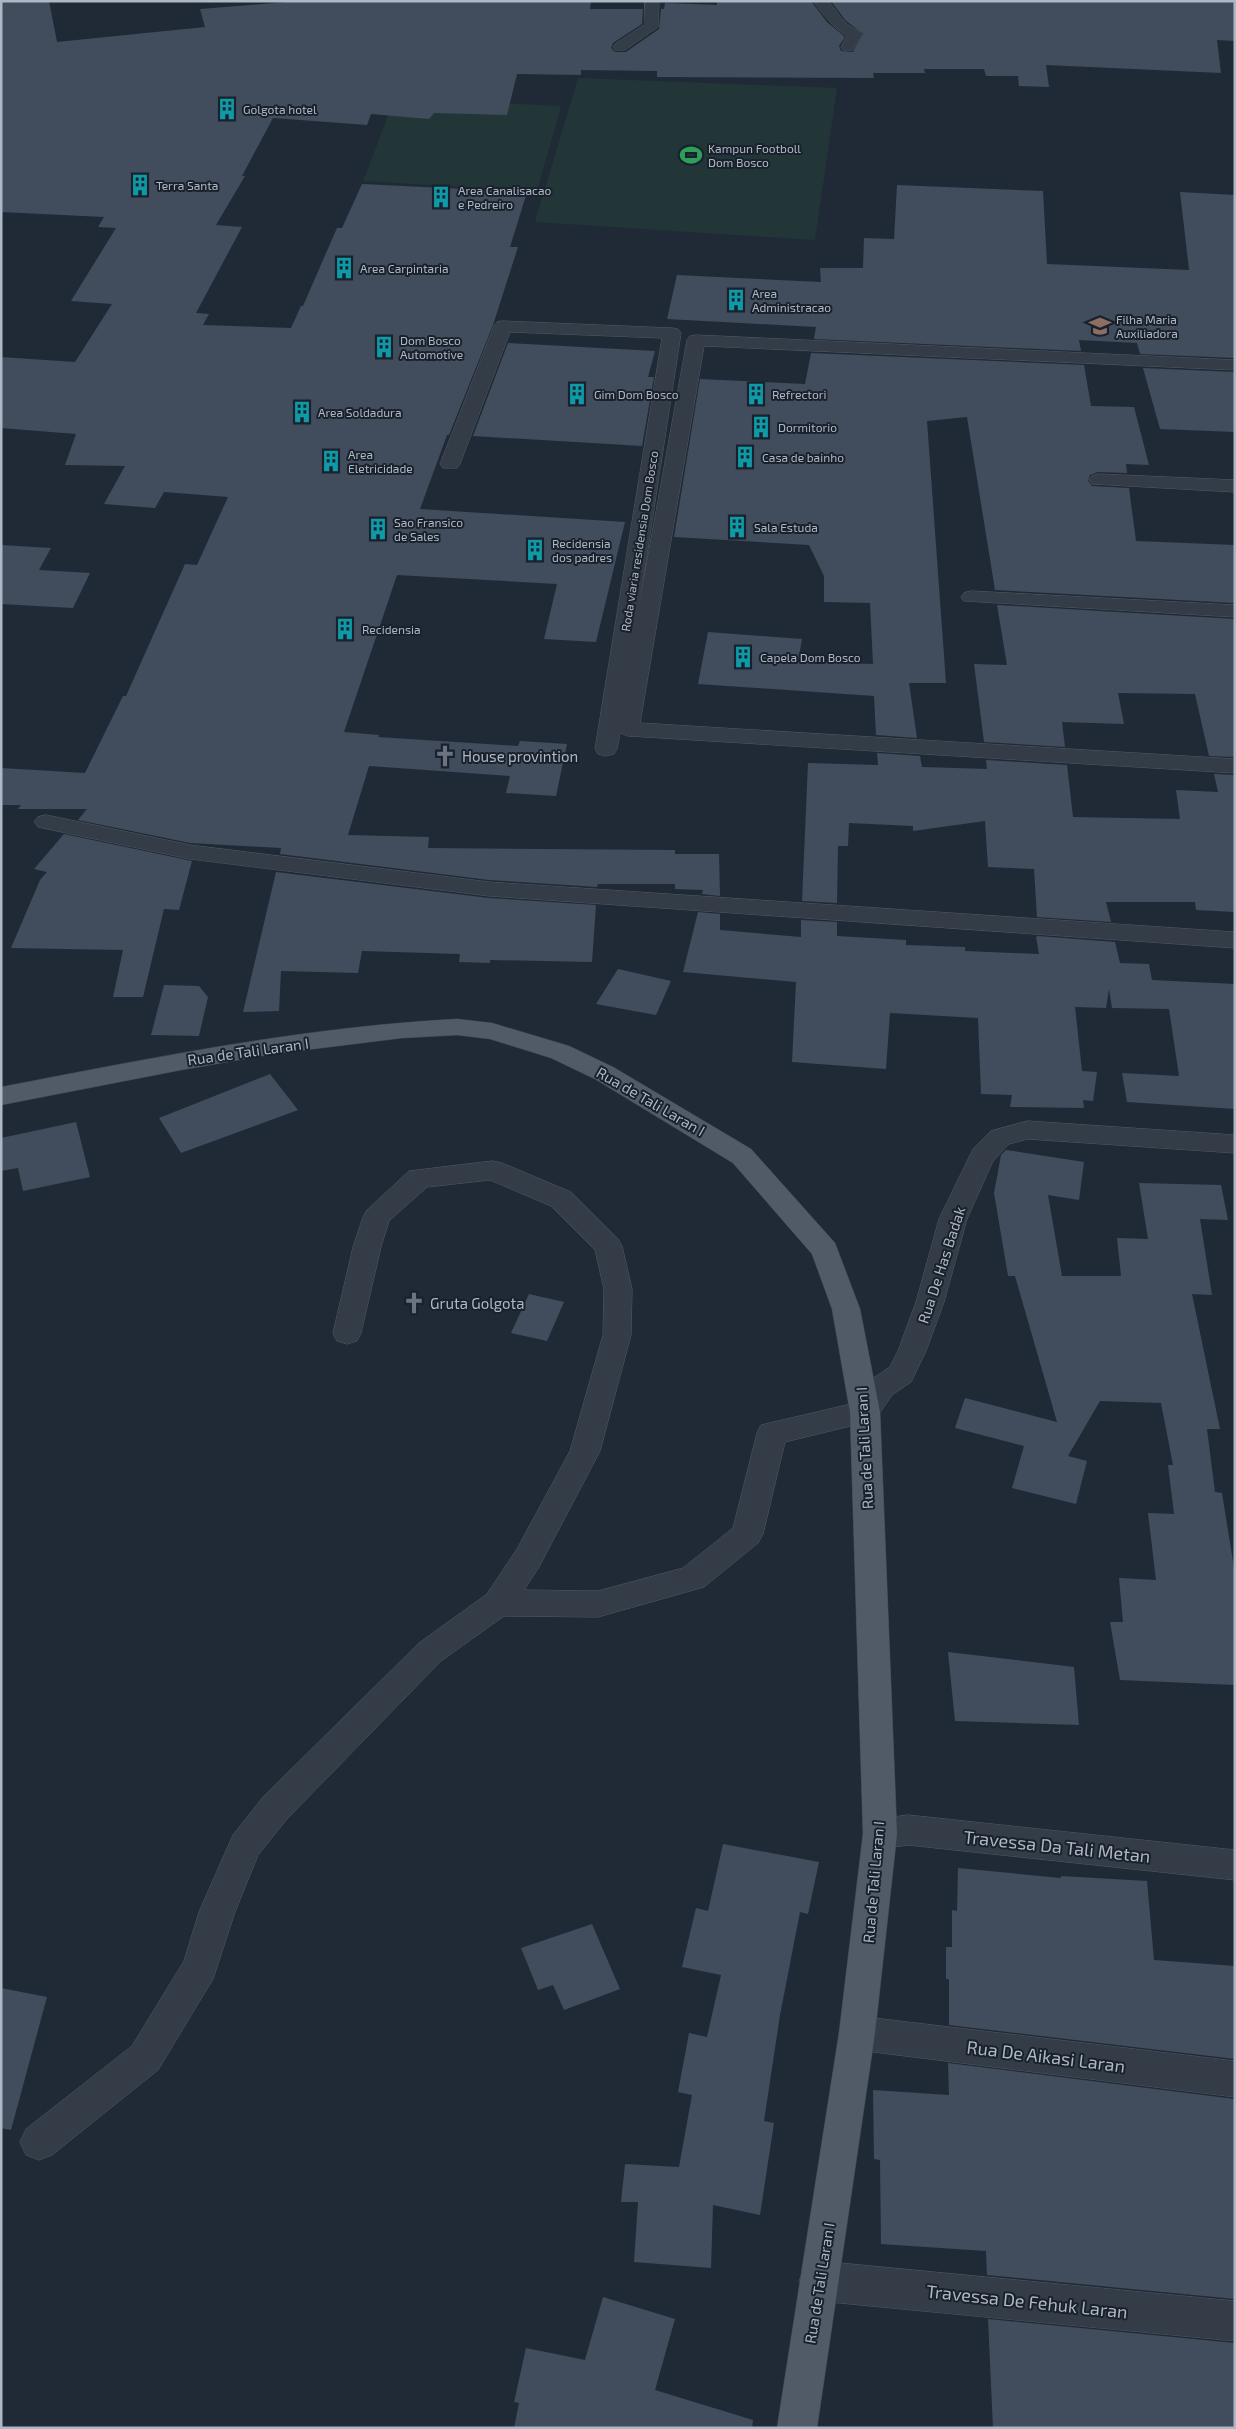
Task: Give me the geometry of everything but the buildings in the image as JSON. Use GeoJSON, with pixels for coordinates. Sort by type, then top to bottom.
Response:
{"type":"FeatureCollection","features":[{"type":"Feature","properties":{"kind":"main road","name":"Rua de Tali Laran I"},"geometry":{"type":"LineString","coordinates":[[1,1096],[181,1061],[402,1030],[457,1027],[492,1031],[560,1052],[604,1073],[742,1156],[825,1250],[846,1309],[865,1412],[880,1834],[857,2033],[797,2428]]}},
{"type":"Feature","properties":{"kind":"street"},"geometry":{"type":"LineString","coordinates":[[620,47],[651,27],[652,1]]}},
{"type":"Feature","properties":{"kind":"street"},"geometry":{"type":"LineString","coordinates":[[820,1],[833,14],[839,24],[855,35],[848,47]]}},
{"type":"Feature","properties":{"kind":"street","name":"Roda viaria residensia Dom Bosco"},"geometry":{"type":"LineString","coordinates":[[450,464],[503,326],[672,333],[606,750]]}},
{"type":"Feature","properties":{"kind":"street"},"geometry":{"type":"LineString","coordinates":[[1235,365],[696,340],[628,729],[1235,766]]}},
{"type":"Feature","properties":{"kind":"street"},"geometry":{"type":"LineString","coordinates":[[1099,480],[1235,486]]}},
{"type":"Feature","properties":{"kind":"street"},"geometry":{"type":"LineString","coordinates":[[971,597],[1235,611]]}},
{"type":"Feature","properties":{"kind":"street"},"geometry":{"type":"LineString","coordinates":[[46,822],[190,852],[489,889],[1235,940]]}},
{"type":"Feature","properties":{"kind":"street","name":"Rua De Has Badak"},"geometry":{"type":"LineString","coordinates":[[865,1412],[882,1387],[901,1374],[930,1302],[953,1219],[982,1156],[1000,1137],[1028,1130],[1235,1144]]}},
{"type":"Feature","properties":{"kind":"street"},"geometry":{"type":"LineString","coordinates":[[38,2142],[145,2058],[200,1966],[217,1912],[245,1846],[275,1808],[430,1652],[498,1603],[528,1558],[585,1451],[617,1335],[618,1289],[608,1246],[561,1199],[492,1170],[419,1178],[377,1217],[367,1247],[347,1333]]}},
{"type":"Feature","properties":{"kind":"street"},"geometry":{"type":"LineString","coordinates":[[498,1603],[598,1604],[693,1578],[747,1534],[772,1433],[865,1412]]}},
{"type":"Feature","properties":{"kind":"street","name":"Travessa Da Tali Metan"},"geometry":{"type":"LineString","coordinates":[[880,1834],[908,1830],[1235,1865]]}},
{"type":"Feature","properties":{"kind":"street","name":"Rua De Aikasi Laran"},"geometry":{"type":"LineString","coordinates":[[857,2033],[1235,2079]]}},
{"type":"Feature","properties":{"kind":"street","name":"Travessa De Fehuk Laran"},"geometry":{"type":"LineString","coordinates":[[818,2281],[1235,2321]]}},
{"type":"Feature","properties":{"kind":"green space","name":"Kampun Footboll Dom Bosco"},"geometry":{"type":"Polygon","coordinates":[[[578,78],[837,88],[815,240],[535,222],[578,78]]]}},
{"type":"Feature","properties":{"kind":"green space"},"geometry":{"type":"Polygon","coordinates":[[[395,98],[561,106],[537,191],[363,181],[395,98]]]}},
{"type":"Feature","properties":{"kind":"place","name":"Golgota hotel"},"geometry":{"type":"Point","coordinates":[227,109]}},
{"type":"Feature","properties":{"kind":"place","name":"Kampun Footboll Dom Bosco"},"geometry":{"type":"Point","coordinates":[691,155]}},
{"type":"Feature","properties":{"kind":"place","name":"Terra Santa"},"geometry":{"type":"Point","coordinates":[140,185]}},
{"type":"Feature","properties":{"kind":"place","name":"Area Canalisacao e Pedreiro"},"geometry":{"type":"Point","coordinates":[441,197]}},
{"type":"Feature","properties":{"kind":"place","name":"Area Carpintaria"},"geometry":{"type":"Point","coordinates":[344,268]}},
{"type":"Feature","properties":{"kind":"place","name":"Area Administracao"},"geometry":{"type":"Point","coordinates":[736,300]}},
{"type":"Feature","properties":{"kind":"place","name":"Filha Maria Auxiliadora"},"geometry":{"type":"Point","coordinates":[1100,326]}},
{"type":"Feature","properties":{"kind":"place","name":"Dom Bosco Automotive"},"geometry":{"type":"Point","coordinates":[384,347]}},
{"type":"Feature","properties":{"kind":"place","name":"Gim Dom Bosco"},"geometry":{"type":"Point","coordinates":[577,394]}},
{"type":"Feature","properties":{"kind":"place","name":"Refrectori"},"geometry":{"type":"Point","coordinates":[756,394]}},
{"type":"Feature","properties":{"kind":"place","name":"Area Soldadura"},"geometry":{"type":"Point","coordinates":[302,412]}},
{"type":"Feature","properties":{"kind":"place","name":"Dormitorio"},"geometry":{"type":"Point","coordinates":[761,427]}},
{"type":"Feature","properties":{"kind":"place","name":"Casa de bainho"},"geometry":{"type":"Point","coordinates":[745,457]}},
{"type":"Feature","properties":{"kind":"place","name":"Area Eletricidade"},"geometry":{"type":"Point","coordinates":[331,461]}},
{"type":"Feature","properties":{"kind":"place","name":"Sala Estuda"},"geometry":{"type":"Point","coordinates":[737,527]}},
{"type":"Feature","properties":{"kind":"place","name":"Sao Fransico de Sales"},"geometry":{"type":"Point","coordinates":[378,529]}},
{"type":"Feature","properties":{"kind":"place","name":"Recidensia dos padres"},"geometry":{"type":"Point","coordinates":[535,550]}},
{"type":"Feature","properties":{"kind":"place","name":"Recidensia"},"geometry":{"type":"Point","coordinates":[345,629]}},
{"type":"Feature","properties":{"kind":"place","name":"Capela Dom Bosco"},"geometry":{"type":"Point","coordinates":[743,657]}},
{"type":"Feature","properties":{"kind":"place","name":"House provintion"},"geometry":{"type":"Point","coordinates":[445,756]}},
{"type":"Feature","properties":{"kind":"place","name":"Gruta Golgota"},"geometry":{"type":"Point","coordinates":[414,1303]}}]}
